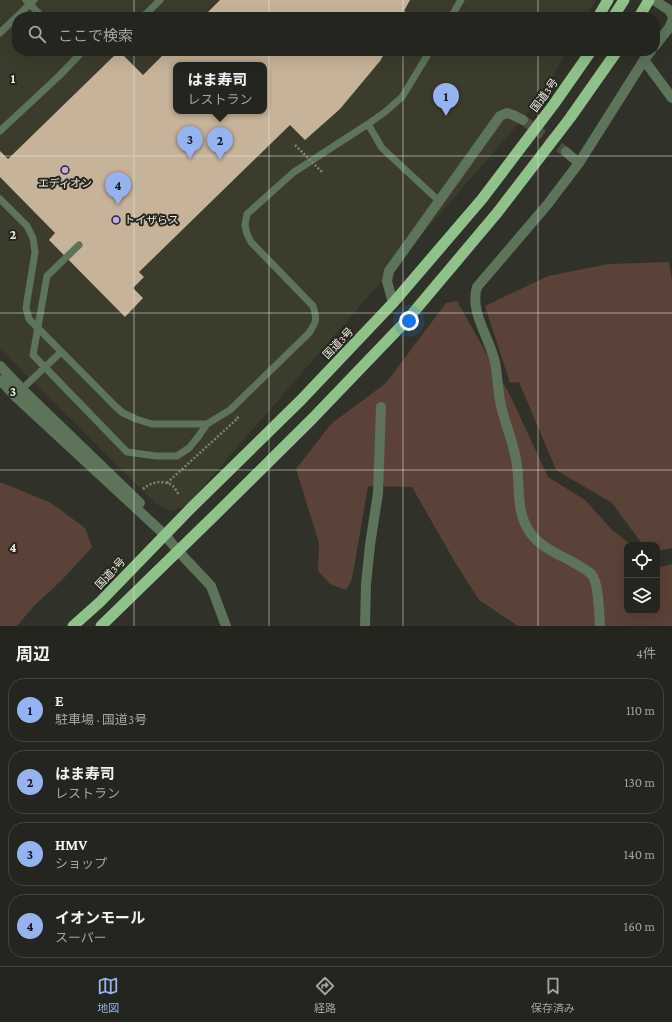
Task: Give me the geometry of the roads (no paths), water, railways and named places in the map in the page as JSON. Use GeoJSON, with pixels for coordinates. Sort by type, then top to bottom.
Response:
{"type":"FeatureCollection","features":[{"type":"Feature","properties":{"kind":"highway"},"geometry":{"type":"LineString","coordinates":[[601,12],[608,0]]}},
{"type":"Feature","properties":{"kind":"highway"},"geometry":{"type":"LineString","coordinates":[[616,12],[624,0]]}},
{"type":"Feature","properties":{"kind":"highway"},"geometry":{"type":"LineString","coordinates":[[642,12],[649,0]]}},
{"type":"Feature","properties":{"kind":"highway"},"geometry":{"type":"LineString","coordinates":[[579,69],[583,56]]}},
{"type":"Feature","properties":{"kind":"highway","name":"国道3号"},"geometry":{"type":"LineString","coordinates":[[74,626],[100,602],[192,507],[301,400],[393,303],[482,199],[554,104],[588,56]]}},
{"type":"Feature","properties":{"kind":"highway"},"geometry":{"type":"LineString","coordinates":[[101,626],[312,419],[407,320],[497,213],[570,118],[613,56]]}},
{"type":"Feature","properties":{"kind":"street"},"geometry":{"type":"LineString","coordinates":[[654,0],[669,10],[672,15]]}},
{"type":"Feature","properties":{"kind":"street"},"geometry":{"type":"LineString","coordinates":[[660,40],[669,28],[672,21]]}},
{"type":"Feature","properties":{"kind":"street"},"geometry":{"type":"LineString","coordinates":[[600,626],[597,589],[593,576],[575,563],[545,548],[528,530],[520,512],[516,461],[502,410],[495,362],[475,305],[475,292],[477,287],[547,205],[579,164],[647,56]]}},
{"type":"Feature","properties":{"kind":"street"},"geometry":{"type":"LineString","coordinates":[[644,60],[672,98]]}},
{"type":"Feature","properties":{"kind":"street"},"geometry":{"type":"LineString","coordinates":[[393,303],[387,282],[389,271],[500,116],[507,113],[523,120]]}},
{"type":"Feature","properties":{"kind":"street"},"geometry":{"type":"LineString","coordinates":[[566,152],[579,164]]}},
{"type":"Feature","properties":{"kind":"street"},"geometry":{"type":"LineString","coordinates":[[0,366],[151,514],[178,551],[211,586],[226,626]]}},
{"type":"Feature","properties":{"kind":"street"},"geometry":{"type":"LineString","coordinates":[[0,380],[165,535]]}},
{"type":"Feature","properties":{"kind":"street"},"geometry":{"type":"LineString","coordinates":[[365,626],[366,584],[378,493],[381,406]]}},
{"type":"Feature","properties":{"kind":"lane"},"geometry":{"type":"LineString","coordinates":[[148,12],[160,0]]}},
{"type":"Feature","properties":{"kind":"lane"},"geometry":{"type":"LineString","coordinates":[[454,12],[461,0]]}},
{"type":"Feature","properties":{"kind":"lane"},"geometry":{"type":"LineString","coordinates":[[20,12],[30,1],[38,12]]}},
{"type":"Feature","properties":{"kind":"lane"},"geometry":{"type":"LineString","coordinates":[[0,33],[12,20]]}},
{"type":"Feature","properties":{"kind":"lane"},"geometry":{"type":"LineString","coordinates":[[0,131],[59,76],[75,56]]}},
{"type":"Feature","properties":{"kind":"lane"},"geometry":{"type":"LineString","coordinates":[[78,245],[47,276],[33,356],[127,452],[156,456],[177,456],[189,448],[207,424],[230,410],[309,333],[315,324],[316,316],[313,306],[251,242],[245,225],[247,214],[294,172],[385,112],[402,97],[427,56]]}},
{"type":"Feature","properties":{"kind":"lane"},"geometry":{"type":"LineString","coordinates":[[368,124],[382,148],[439,201]]}},
{"type":"Feature","properties":{"kind":"lane"},"geometry":{"type":"LineString","coordinates":[[0,199],[26,226],[33,238],[35,252],[26,308],[29,319],[115,406],[124,413],[136,420],[152,424],[207,424]]}},
{"type":"Feature","properties":{"kind":"lane"},"geometry":{"type":"LineString","coordinates":[[22,389],[61,352]]}},
{"type":"Feature","properties":{"kind":"tunnel"},"geometry":{"type":"LineString","coordinates":[[523,120],[566,152]]}},
{"type":"Feature","properties":{"kind":"place","name":"E"},"geometry":{"type":"Point","coordinates":[446,116]}},
{"type":"Feature","properties":{"kind":"place","name":"HMV"},"geometry":{"type":"Point","coordinates":[190,159]}},
{"type":"Feature","properties":{"kind":"place","name":"はま寿司"},"geometry":{"type":"Point","coordinates":[220,160]}},
{"type":"Feature","properties":{"kind":"place","name":"エディオン"},"geometry":{"type":"Point","coordinates":[65,170]}},
{"type":"Feature","properties":{"kind":"place","name":"イオンモール"},"geometry":{"type":"Point","coordinates":[118,205]}},
{"type":"Feature","properties":{"kind":"place","name":"トイザらス"},"geometry":{"type":"Point","coordinates":[116,220]}}]}
